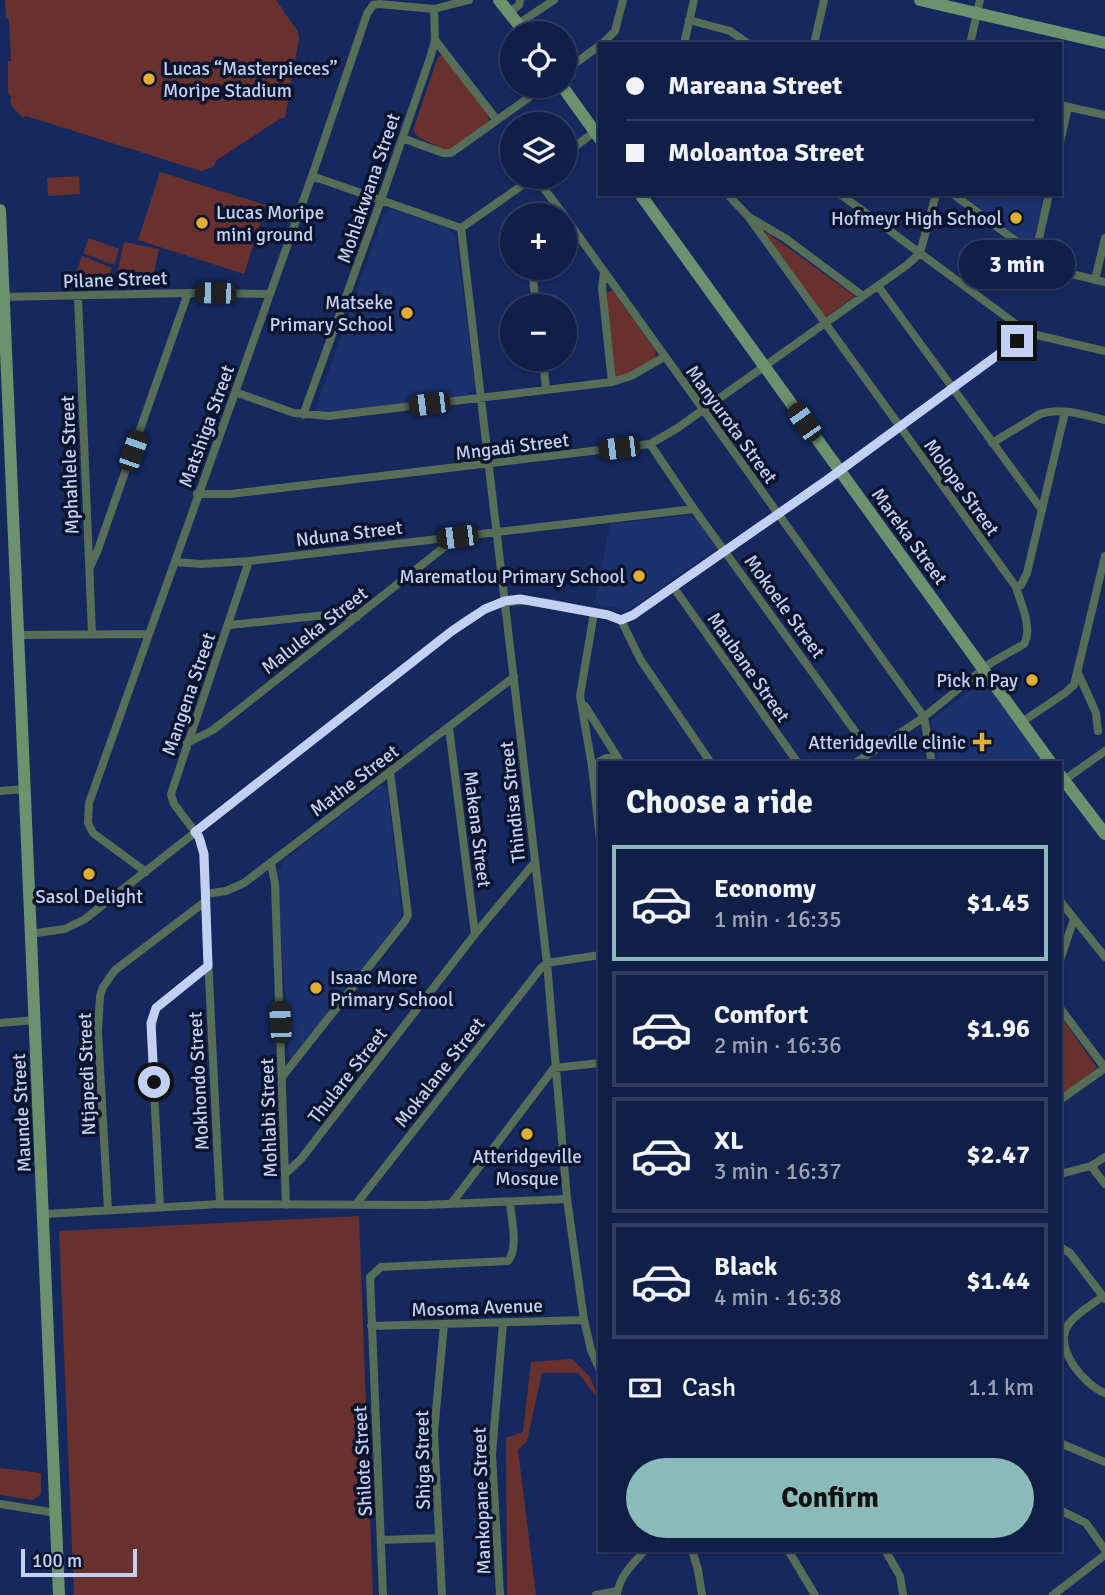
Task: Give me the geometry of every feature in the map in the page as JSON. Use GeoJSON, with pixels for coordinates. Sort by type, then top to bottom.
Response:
{"type":"FeatureCollection","features":[{"type":"Feature","properties":{"kind":"street","name":"Matshiga Street"},"geometry":{"type":"LineString","coordinates":[[146,872],[93,833],[87,817],[89,803],[370,9],[373,5],[385,3],[434,9],[469,0]]}},
{"type":"Feature","properties":{"kind":"street"},"geometry":{"type":"LineString","coordinates":[[499,0],[516,21]]}},
{"type":"Feature","properties":{"kind":"street"},"geometry":{"type":"LineString","coordinates":[[510,12],[519,5],[520,0]]}},
{"type":"Feature","properties":{"kind":"street"},"geometry":{"type":"LineString","coordinates":[[530,21],[554,0]]}},
{"type":"Feature","properties":{"kind":"street"},"geometry":{"type":"LineString","coordinates":[[603,42],[615,31],[623,0]]}},
{"type":"Feature","properties":{"kind":"street"},"geometry":{"type":"LineString","coordinates":[[684,42],[694,0]]}},
{"type":"Feature","properties":{"kind":"street"},"geometry":{"type":"LineString","coordinates":[[814,42],[824,0]]}},
{"type":"Feature","properties":{"kind":"street"},"geometry":{"type":"LineString","coordinates":[[920,0],[1105,43]]}},
{"type":"Feature","properties":{"kind":"street"},"geometry":{"type":"LineString","coordinates":[[970,42],[980,0]]}},
{"type":"Feature","properties":{"kind":"street","name":"Mohlakwana Street"},"geometry":{"type":"LineString","coordinates":[[303,415],[381,200],[435,40],[434,9]]}},
{"type":"Feature","properties":{"kind":"street"},"geometry":{"type":"LineString","coordinates":[[689,20],[730,30],[746,42]]}},
{"type":"Feature","properties":{"kind":"street"},"geometry":{"type":"LineString","coordinates":[[435,40],[496,120]]}},
{"type":"Feature","properties":{"kind":"street"},"geometry":{"type":"LineString","coordinates":[[577,62],[598,46]]}},
{"type":"Feature","properties":{"kind":"street"},"geometry":{"type":"LineString","coordinates":[[402,138],[447,154],[528,98]]}},
{"type":"Feature","properties":{"kind":"street"},"geometry":{"type":"LineString","coordinates":[[571,98],[598,133],[577,146]]}},
{"type":"Feature","properties":{"kind":"street"},"geometry":{"type":"LineString","coordinates":[[1062,124],[1064,106],[1105,115]]}},
{"type":"Feature","properties":{"kind":"street"},"geometry":{"type":"LineString","coordinates":[[312,176],[461,228],[517,189]]}},
{"type":"Feature","properties":{"kind":"street","name":"Manyurota Street"},"geometry":{"type":"LineString","coordinates":[[544,189],[555,203]]}},
{"type":"Feature","properties":{"kind":"street","name":"Mareka Street"},"geometry":{"type":"LineString","coordinates":[[641,196],[1050,761]]}},
{"type":"Feature","properties":{"kind":"street","name":"Molope Street"},"geometry":{"type":"LineString","coordinates":[[729,196],[747,215],[1016,587],[1027,628],[1026,642],[984,669]]}},
{"type":"Feature","properties":{"kind":"street"},"geometry":{"type":"LineString","coordinates":[[843,196],[1028,333],[1105,351]]}},
{"type":"Feature","properties":{"kind":"street"},"geometry":{"type":"LineString","coordinates":[[920,253],[935,196]]}},
{"type":"Feature","properties":{"kind":"street"},"geometry":{"type":"LineString","coordinates":[[956,196],[1055,270],[1105,282]]}},
{"type":"Feature","properties":{"kind":"street"},"geometry":{"type":"LineString","coordinates":[[1035,256],[1049,196]]}},
{"type":"Feature","properties":{"kind":"street","name":"Maunde Street"},"geometry":{"type":"LineString","coordinates":[[0,210],[5,460],[18,635],[59,1595]]}},
{"type":"Feature","properties":{"kind":"street","name":"Molope Street"},"geometry":{"type":"LineString","coordinates":[[747,215],[785,238],[863,296]]}},
{"type":"Feature","properties":{"kind":"street","name":"Thindisa Street"},"geometry":{"type":"LineString","coordinates":[[461,228],[547,963],[567,1199],[584,1320],[591,1350],[598,1366]]}},
{"type":"Feature","properties":{"kind":"street","name":"Manyurota Street"},"geometry":{"type":"LineString","coordinates":[[577,233],[924,717]]}},
{"type":"Feature","properties":{"kind":"street"},"geometry":{"type":"LineString","coordinates":[[1095,280],[1105,238]]}},
{"type":"Feature","properties":{"kind":"street","name":"Mngadi Street"},"geometry":{"type":"LineString","coordinates":[[197,494],[230,494],[650,444],[825,325],[920,253]]}},
{"type":"Feature","properties":{"kind":"street"},"geometry":{"type":"LineString","coordinates":[[604,272],[602,288],[612,382]]}},
{"type":"Feature","properties":{"kind":"street"},"geometry":{"type":"LineString","coordinates":[[878,286],[1042,510]]}},
{"type":"Feature","properties":{"kind":"street"},"geometry":{"type":"LineString","coordinates":[[89,567],[102,539],[188,293]]}},
{"type":"Feature","properties":{"kind":"street","name":"Pilane Street"},"geometry":{"type":"LineString","coordinates":[[2,297],[270,294]]}},
{"type":"Feature","properties":{"kind":"street","name":"Mphahlele Street"},"geometry":{"type":"LineString","coordinates":[[78,297],[92,633]]}},
{"type":"Feature","properties":{"kind":"street"},"geometry":{"type":"LineString","coordinates":[[621,620],[644,609],[674,589],[1028,333]]}},
{"type":"Feature","properties":{"kind":"street"},"geometry":{"type":"LineString","coordinates":[[235,392],[303,415],[328,416],[612,382],[631,376],[664,357]]}},
{"type":"Feature","properties":{"kind":"street"},"geometry":{"type":"LineString","coordinates":[[544,371],[547,390]]}},
{"type":"Feature","properties":{"kind":"street"},"geometry":{"type":"LineString","coordinates":[[992,443],[1048,411],[1105,420]]}},
{"type":"Feature","properties":{"kind":"street"},"geometry":{"type":"LineString","coordinates":[[1016,587],[1021,585],[1027,573],[1065,412]]}},
{"type":"Feature","properties":{"kind":"street","name":"Mokoele Street"},"geometry":{"type":"LineString","coordinates":[[650,444],[870,752]]}},
{"type":"Feature","properties":{"kind":"street","name":"Nduna Street"},"geometry":{"type":"LineString","coordinates":[[175,562],[202,564],[249,561],[694,509]]}},
{"type":"Feature","properties":{"kind":"street","name":"Maluleka Street"},"geometry":{"type":"LineString","coordinates":[[187,743],[206,735],[457,537]]}},
{"type":"Feature","properties":{"kind":"street"},"geometry":{"type":"LineString","coordinates":[[1022,723],[1073,685],[1105,556]]}},
{"type":"Feature","properties":{"kind":"street","name":"Mangena Street"},"geometry":{"type":"LineString","coordinates":[[195,832],[174,804],[171,794],[249,561]]}},
{"type":"Feature","properties":{"kind":"street","name":"Maubane Street"},"geometry":{"type":"LineString","coordinates":[[674,589],[797,761]]}},
{"type":"Feature","properties":{"kind":"street"},"geometry":{"type":"LineString","coordinates":[[29,934],[74,926],[452,631],[485,609],[505,601],[535,601],[621,620],[640,659],[710,761]]}},
{"type":"Feature","properties":{"kind":"street"},"geometry":{"type":"LineString","coordinates":[[594,613],[580,690],[598,821]]}},
{"type":"Feature","properties":{"kind":"street"},"geometry":{"type":"LineString","coordinates":[[229,625],[336,614],[356,617]]}},
{"type":"Feature","properties":{"kind":"street"},"geometry":{"type":"LineString","coordinates":[[18,635],[147,634]]}},
{"type":"Feature","properties":{"kind":"street"},"geometry":{"type":"LineString","coordinates":[[858,761],[924,717],[984,669]]}},
{"type":"Feature","properties":{"kind":"street"},"geometry":{"type":"LineString","coordinates":[[1078,673],[1092,702],[1098,731]]}},
{"type":"Feature","properties":{"kind":"street","name":"Mathe Street"},"geometry":{"type":"LineString","coordinates":[[205,898],[238,886],[271,863],[514,677]]}},
{"type":"Feature","properties":{"kind":"street"},"geometry":{"type":"LineString","coordinates":[[581,701],[619,760]]}},
{"type":"Feature","properties":{"kind":"street"},"geometry":{"type":"LineString","coordinates":[[924,717],[932,761]]}},
{"type":"Feature","properties":{"kind":"street","name":"Makena Street"},"geometry":{"type":"LineString","coordinates":[[449,727],[475,934]]}},
{"type":"Feature","properties":{"kind":"street"},"geometry":{"type":"LineString","coordinates":[[1105,751],[1062,779],[1105,834]]}},
{"type":"Feature","properties":{"kind":"street"},"geometry":{"type":"LineString","coordinates":[[601,761],[606,758],[619,760]]}},
{"type":"Feature","properties":{"kind":"street"},"geometry":{"type":"LineString","coordinates":[[592,766],[598,763]]}},
{"type":"Feature","properties":{"kind":"street"},"geometry":{"type":"LineString","coordinates":[[282,1077],[408,915],[390,771]]}},
{"type":"Feature","properties":{"kind":"street"},"geometry":{"type":"LineString","coordinates":[[0,791],[25,789]]}},
{"type":"Feature","properties":{"kind":"street","name":"Mokhondo Street"},"geometry":{"type":"LineString","coordinates":[[195,832],[204,854],[220,1204]]}},
{"type":"Feature","properties":{"kind":"street","name":"Thulare Street"},"geometry":{"type":"LineString","coordinates":[[286,1173],[301,1159],[475,934],[535,862]]}},
{"type":"Feature","properties":{"kind":"street","name":"Mohlabi Street"},"geometry":{"type":"LineString","coordinates":[[271,863],[275,884],[286,1205]]}},
{"type":"Feature","properties":{"kind":"street","name":"Ntjapedi Street"},"geometry":{"type":"LineString","coordinates":[[108,1210],[98,1032],[100,996],[115,970],[205,898]]}},
{"type":"Feature","properties":{"kind":"street"},"geometry":{"type":"LineString","coordinates":[[1062,904],[1105,957]]}},
{"type":"Feature","properties":{"kind":"street"},"geometry":{"type":"LineString","coordinates":[[1062,954],[1074,919]]}},
{"type":"Feature","properties":{"kind":"street"},"geometry":{"type":"LineString","coordinates":[[547,963],[598,955]]}},
{"type":"Feature","properties":{"kind":"street","name":"Mokalane Street"},"geometry":{"type":"LineString","coordinates":[[357,1203],[547,963]]}},
{"type":"Feature","properties":{"kind":"street"},"geometry":{"type":"LineString","coordinates":[[160,1208],[151,1031],[153,1014],[161,1002],[208,966]]}},
{"type":"Feature","properties":{"kind":"street"},"geometry":{"type":"LineString","coordinates":[[1062,1010],[1105,1068],[1062,1099]]}},
{"type":"Feature","properties":{"kind":"street"},"geometry":{"type":"LineString","coordinates":[[0,1023],[36,1020]]}},
{"type":"Feature","properties":{"kind":"street"},"geometry":{"type":"LineString","coordinates":[[451,1204],[554,1068],[598,1063]]}},
{"type":"Feature","properties":{"kind":"street"},"geometry":{"type":"LineString","coordinates":[[1062,1173],[1091,1166],[1105,1157]]}},
{"type":"Feature","properties":{"kind":"street"},"geometry":{"type":"LineString","coordinates":[[1091,1166],[1105,1184]]}},
{"type":"Feature","properties":{"kind":"street"},"geometry":{"type":"LineString","coordinates":[[44,1214],[220,1204],[357,1203],[400,1206],[567,1199]]}},
{"type":"Feature","properties":{"kind":"street","name":"Shilote Street"},"geometry":{"type":"LineString","coordinates":[[383,1595],[369,1284],[372,1273],[381,1267],[508,1261],[513,1248],[510,1202]]}},
{"type":"Feature","properties":{"kind":"street"},"geometry":{"type":"LineString","coordinates":[[1062,1248],[1069,1252],[1104,1298],[1074,1317],[1066,1327],[1065,1338],[1067,1351],[1074,1365],[1097,1390],[1105,1392]]}},
{"type":"Feature","properties":{"kind":"street","name":"Mosoma Avenue"},"geometry":{"type":"LineString","coordinates":[[371,1326],[584,1320]]}},
{"type":"Feature","properties":{"kind":"street","name":"Mankopane Street"},"geometry":{"type":"LineString","coordinates":[[500,1595],[492,1454],[503,1323]]}},
{"type":"Feature","properties":{"kind":"street","name":"Shiga Street"},"geometry":{"type":"LineString","coordinates":[[442,1595],[434,1433],[444,1324]]}},
{"type":"Feature","properties":{"kind":"street"},"geometry":{"type":"LineString","coordinates":[[1062,1444],[1105,1462]]}},
{"type":"Feature","properties":{"kind":"street"},"geometry":{"type":"LineString","coordinates":[[0,1504],[56,1513]]}},
{"type":"Feature","properties":{"kind":"street"},"geometry":{"type":"LineString","coordinates":[[1053,1595],[1105,1552],[1086,1522],[1062,1511]]}},
{"type":"Feature","properties":{"kind":"street"},"geometry":{"type":"LineString","coordinates":[[381,1540],[439,1538]]}},
{"type":"Feature","properties":{"kind":"street"},"geometry":{"type":"LineString","coordinates":[[596,1595],[617,1593],[623,1577],[643,1552]]}},
{"type":"Feature","properties":{"kind":"street"},"geometry":{"type":"LineString","coordinates":[[693,1552],[702,1595]]}},
{"type":"Feature","properties":{"kind":"street"},"geometry":{"type":"LineString","coordinates":[[789,1552],[816,1595]]}},
{"type":"Feature","properties":{"kind":"street"},"geometry":{"type":"LineString","coordinates":[[886,1552],[900,1576],[902,1595]]}},
{"type":"Feature","properties":{"kind":"shaded area","name":"Lucas “Masterpieces” Moripe Stadium"},"geometry":{"type":"Polygon","coordinates":[[[5,0],[276,0],[298,32],[299,39],[285,118],[281,118],[217,160],[213,167],[201,171],[26,116],[23,118],[11,105],[12,98],[8,92],[8,61],[11,61],[9,19],[6,18],[5,0]]]}},
{"type":"Feature","properties":{"kind":"shaded area"},"geometry":{"type":"Polygon","coordinates":[[[442,55],[489,114],[488,122],[447,151],[418,137],[413,130],[438,57],[442,55]]]}},
{"type":"Feature","properties":{"kind":"shaded area","name":"Lucas Moripe mini ground"},"geometry":{"type":"Polygon","coordinates":[[[160,172],[266,205],[244,274],[138,240],[160,172]]]}},
{"type":"Feature","properties":{"kind":"shaded area"},"geometry":{"type":"Polygon","coordinates":[[[79,176],[80,194],[48,196],[47,178],[79,176]]]}},
{"type":"Feature","properties":{"kind":"shaded area","name":"Hofmeyr High School"},"geometry":{"type":"Polygon","coordinates":[[[964,196],[1044,196],[1033,242],[1027,244],[964,196]]]}},
{"type":"Feature","properties":{"kind":"shaded area","name":"Matseke Primary School"},"geometry":{"type":"Polygon","coordinates":[[[390,209],[449,229],[456,238],[475,388],[467,396],[320,414],[316,407],[384,214],[390,209]]]}},
{"type":"Feature","properties":{"kind":"shaded area"},"geometry":{"type":"Polygon","coordinates":[[[766,232],[855,296],[825,318],[764,234],[766,232]]]}},
{"type":"Feature","properties":{"kind":"shaded area"},"geometry":{"type":"Polygon","coordinates":[[[89,238],[119,249],[114,265],[83,253],[89,238]]]}},
{"type":"Feature","properties":{"kind":"shaded area"},"geometry":{"type":"Polygon","coordinates":[[[124,242],[159,249],[151,286],[116,278],[124,242]]]}},
{"type":"Feature","properties":{"kind":"shaded area"},"geometry":{"type":"Polygon","coordinates":[[[82,256],[112,268],[107,283],[76,272],[82,256]]]}},
{"type":"Feature","properties":{"kind":"shaded area"},"geometry":{"type":"Polygon","coordinates":[[[612,290],[656,351],[655,359],[625,377],[614,378],[605,293],[612,290]]]}},
{"type":"Feature","properties":{"kind":"shaded area","name":"Marematlou Primary School"},"geometry":{"type":"Polygon","coordinates":[[[688,515],[699,520],[717,548],[629,610],[594,604],[610,524],[688,515]]]}},
{"type":"Feature","properties":{"kind":"shaded area","name":"Atteridgeville clinic"},"geometry":{"type":"Polygon","coordinates":[[[984,680],[1045,761],[938,761],[931,720],[984,680]]]}},
{"type":"Feature","properties":{"kind":"shaded area","name":"Isaac More Primary School"},"geometry":{"type":"Polygon","coordinates":[[[381,785],[387,789],[402,914],[292,1060],[289,1056],[277,873],[284,860],[381,785]]]}},
{"type":"Feature","properties":{"kind":"shaded area"},"geometry":{"type":"Polygon","coordinates":[[[1062,1018],[1097,1068],[1062,1095],[1062,1018]]]}},
{"type":"Feature","properties":{"kind":"shaded area"},"geometry":{"type":"Polygon","coordinates":[[[359,1216],[373,1595],[74,1595],[59,1231],[359,1216]]]}},
{"type":"Feature","properties":{"kind":"shaded area"},"geometry":{"type":"Polygon","coordinates":[[[572,1359],[590,1377],[598,1398],[578,1373],[542,1373],[527,1441],[518,1450],[536,1595],[507,1595],[506,1438],[523,1432],[531,1362],[572,1359]]]}},
{"type":"Feature","properties":{"kind":"shaded area"},"geometry":{"type":"Polygon","coordinates":[[[0,1468],[41,1473],[41,1494],[33,1500],[0,1495],[0,1468]]]}},
{"type":"Feature","properties":{"kind":"place","name":"Lucas “Masterpieces” Moripe Stadium"},"geometry":{"type":"Point","coordinates":[149,79]}},
{"type":"Feature","properties":{"kind":"place","name":"Hofmeyr High School"},"geometry":{"type":"Point","coordinates":[1016,218]}},
{"type":"Feature","properties":{"kind":"place","name":"Lucas Moripe mini ground"},"geometry":{"type":"Point","coordinates":[202,223]}},
{"type":"Feature","properties":{"kind":"place","name":"Matseke Primary School"},"geometry":{"type":"Point","coordinates":[407,313]}},
{"type":"Feature","properties":{"kind":"place","name":"Marematlou Primary School"},"geometry":{"type":"Point","coordinates":[639,576]}},
{"type":"Feature","properties":{"kind":"place","name":"Pick n Pay"},"geometry":{"type":"Point","coordinates":[1032,680]}},
{"type":"Feature","properties":{"kind":"place","name":"Atteridgeville clinic"},"geometry":{"type":"Point","coordinates":[982,742]}},
{"type":"Feature","properties":{"kind":"place","name":"Sasol Delight"},"geometry":{"type":"Point","coordinates":[89,874]}},
{"type":"Feature","properties":{"kind":"place","name":"Isaac More Primary School"},"geometry":{"type":"Point","coordinates":[316,988]}},
{"type":"Feature","properties":{"kind":"place","name":"Atteridgeville Mosque"},"geometry":{"type":"Point","coordinates":[527,1134]}},
{"type":"Feature","properties":{"kind":"route"},"geometry":{"type":"LineString","coordinates":[[154,1082],[151,1023],[153,1014],[161,1002],[208,966],[204,854],[195,832],[432,646],[485,609],[505,601],[520,599],[557,604],[621,620],[633,615],[827,480],[1017,341]]}}]}
